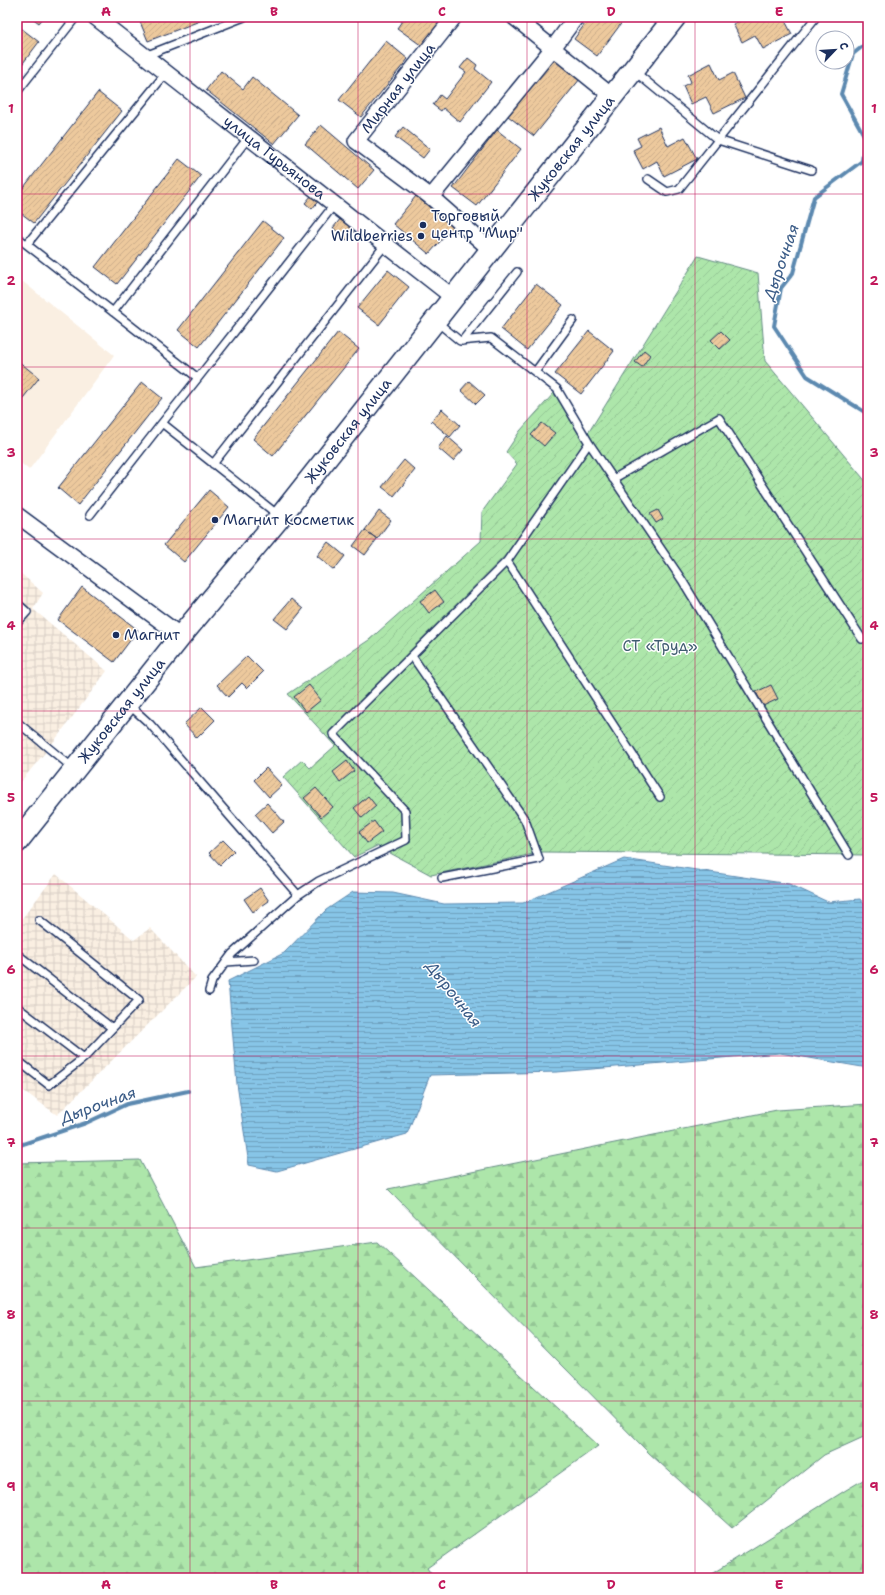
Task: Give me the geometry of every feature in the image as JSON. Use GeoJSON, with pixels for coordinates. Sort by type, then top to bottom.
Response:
{"type":"FeatureCollection","features":[{"type":"Feature","properties":{"kind":"main road","name":"Жуковская улица"},"geometry":{"type":"LineString","coordinates":[[17,842],[181,636],[280,517],[675,17]]}},
{"type":"Feature","properties":{"kind":"street","name":"улица Гурьянова"},"geometry":{"type":"LineString","coordinates":[[95,17],[454,298]]}},
{"type":"Feature","properties":{"kind":"street","name":"Мирная улица"},"geometry":{"type":"LineString","coordinates":[[454,17],[356,141],[431,197],[491,250]]}},
{"type":"Feature","properties":{"kind":"street"},"geometry":{"type":"LineString","coordinates":[[514,17],[613,97]]}},
{"type":"Feature","properties":{"kind":"street"},"geometry":{"type":"LineString","coordinates":[[431,197],[553,48],[576,17]]}},
{"type":"Feature","properties":{"kind":"street"},"geometry":{"type":"LineString","coordinates":[[17,514],[181,636]]}},
{"type":"Feature","properties":{"kind":"lane"},"geometry":{"type":"LineString","coordinates":[[17,92],[76,17]]}},
{"type":"Feature","properties":{"kind":"lane"},"geometry":{"type":"LineString","coordinates":[[145,56],[244,17]]}},
{"type":"Feature","properties":{"kind":"lane"},"geometry":{"type":"LineString","coordinates":[[648,179],[667,192],[679,189],[816,17]]}},
{"type":"Feature","properties":{"kind":"lane"},"geometry":{"type":"LineString","coordinates":[[633,70],[718,140],[810,170]]}},
{"type":"Feature","properties":{"kind":"lane"},"geometry":{"type":"LineString","coordinates":[[27,244],[166,73]]}},
{"type":"Feature","properties":{"kind":"lane"},"geometry":{"type":"LineString","coordinates":[[114,312],[248,138]]}},
{"type":"Feature","properties":{"kind":"lane"},"geometry":{"type":"LineString","coordinates":[[90,515],[334,205]]}},
{"type":"Feature","properties":{"kind":"lane"},"geometry":{"type":"LineString","coordinates":[[17,236],[198,378]]}},
{"type":"Feature","properties":{"kind":"lane"},"geometry":{"type":"LineString","coordinates":[[213,464],[385,245]]}},
{"type":"Feature","properties":{"kind":"lane"},"geometry":{"type":"LineString","coordinates":[[462,341],[517,272]]}},
{"type":"Feature","properties":{"kind":"lane"},"geometry":{"type":"LineString","coordinates":[[436,320],[460,341],[491,338],[557,389],[589,443],[682,580],[849,855]]}},
{"type":"Feature","properties":{"kind":"lane"},"geometry":{"type":"LineString","coordinates":[[535,372],[572,320]]}},
{"type":"Feature","properties":{"kind":"lane"},"geometry":{"type":"LineString","coordinates":[[613,479],[719,418],[862,639]]}},
{"type":"Feature","properties":{"kind":"lane"},"geometry":{"type":"LineString","coordinates":[[162,423],[280,517]]}},
{"type":"Feature","properties":{"kind":"lane"},"geometry":{"type":"LineString","coordinates":[[209,991],[212,981],[232,954],[298,895],[319,881],[406,840],[405,811],[333,734],[507,561],[589,443]]}},
{"type":"Feature","properties":{"kind":"lane"},"geometry":{"type":"LineString","coordinates":[[507,561],[660,797]]}},
{"type":"Feature","properties":{"kind":"lane"},"geometry":{"type":"LineString","coordinates":[[17,603],[27,612],[17,623]]}},
{"type":"Feature","properties":{"kind":"lane"},"geometry":{"type":"LineString","coordinates":[[412,656],[525,820],[539,858],[442,878]]}},
{"type":"Feature","properties":{"kind":"lane"},"geometry":{"type":"LineString","coordinates":[[128,704],[150,724],[298,895]]}},
{"type":"Feature","properties":{"kind":"lane"},"geometry":{"type":"LineString","coordinates":[[17,722],[75,769]]}},
{"type":"Feature","properties":{"kind":"lane"},"geometry":{"type":"LineString","coordinates":[[17,1060],[49,1085],[84,1058],[139,1000],[39,920]]}},
{"type":"Feature","properties":{"kind":"lane"},"geometry":{"type":"LineString","coordinates":[[17,954],[112,1028]]}},
{"type":"Feature","properties":{"kind":"lane"},"geometry":{"type":"LineString","coordinates":[[226,962],[254,960]]}},
{"type":"Feature","properties":{"kind":"lane"},"geometry":{"type":"LineString","coordinates":[[17,1007],[84,1058]]}},
{"type":"Feature","properties":{"kind":"shaded area"},"geometry":{"type":"Polygon","coordinates":[[[17,277],[114,355],[29,470],[17,460],[17,277]]]}},
{"type":"Feature","properties":{"kind":"shaded area"},"geometry":{"type":"Polygon","coordinates":[[[17,570],[43,593],[33,609],[107,671],[49,748],[17,786],[17,570]]]}},
{"type":"Feature","properties":{"kind":"shaded area"},"geometry":{"type":"Polygon","coordinates":[[[56,874],[134,940],[150,928],[196,977],[57,1115],[17,1086],[17,925],[56,874]]]}},
{"type":"Feature","properties":{"kind":"green space","name":"СТ «Труд»"},"geometry":{"type":"Polygon","coordinates":[[[698,256],[758,273],[765,361],[868,484],[868,855],[543,852],[431,875],[377,846],[354,857],[283,777],[302,760],[310,768],[335,746],[288,694],[369,640],[481,541],[482,512],[517,464],[506,452],[520,431],[554,393],[585,438],[698,256]]]}},
{"type":"Feature","properties":{"kind":"green space"},"geometry":{"type":"Polygon","coordinates":[[[868,1104],[868,1435],[824,1455],[732,1528],[649,1453],[388,1189],[777,1110],[868,1104]]]}},
{"type":"Feature","properties":{"kind":"green space"},"geometry":{"type":"Polygon","coordinates":[[[140,1160],[196,1267],[377,1242],[598,1446],[427,1568],[434,1578],[17,1578],[17,1163],[140,1160]]]}},
{"type":"Feature","properties":{"kind":"green space"},"geometry":{"type":"Polygon","coordinates":[[[868,1477],[868,1578],[705,1578],[846,1490],[868,1477]]]}},
{"type":"Feature","properties":{"kind":"water"},"geometry":{"type":"Polygon","coordinates":[[[624,859],[789,884],[828,902],[860,899],[868,909],[868,1068],[780,1053],[557,1072],[430,1075],[407,1134],[277,1171],[249,1165],[237,1084],[228,981],[284,953],[326,910],[353,892],[393,893],[444,904],[523,903],[624,859]]]}},
{"type":"Feature","properties":{"kind":"building"},"geometry":{"type":"Polygon","coordinates":[[[31,17],[44,17],[39,23],[31,17]]]}},
{"type":"Feature","properties":{"kind":"building"},"geometry":{"type":"Polygon","coordinates":[[[138,17],[210,17],[148,41],[138,17]]]}},
{"type":"Feature","properties":{"kind":"building"},"geometry":{"type":"Polygon","coordinates":[[[405,17],[443,17],[422,46],[397,28],[405,17]]]}},
{"type":"Feature","properties":{"kind":"building"},"geometry":{"type":"Polygon","coordinates":[[[590,17],[626,17],[597,56],[574,39],[590,17]]]}},
{"type":"Feature","properties":{"kind":"building"},"geometry":{"type":"Polygon","coordinates":[[[740,17],[783,17],[792,34],[763,49],[755,35],[742,42],[733,24],[742,20],[740,17]]]}},
{"type":"Feature","properties":{"kind":"building"},"geometry":{"type":"Polygon","coordinates":[[[17,25],[39,42],[17,71],[17,25]]]}},
{"type":"Feature","properties":{"kind":"building"},"geometry":{"type":"Polygon","coordinates":[[[386,41],[408,59],[361,117],[339,100],[386,41]]]}},
{"type":"Feature","properties":{"kind":"building"},"geometry":{"type":"Polygon","coordinates":[[[468,58],[477,65],[475,69],[491,82],[460,122],[443,108],[441,111],[433,105],[440,95],[445,99],[466,72],[460,68],[468,58]]]}},
{"type":"Feature","properties":{"kind":"building"},"geometry":{"type":"Polygon","coordinates":[[[554,59],[580,79],[534,136],[508,116],[554,59]]]}},
{"type":"Feature","properties":{"kind":"building"},"geometry":{"type":"Polygon","coordinates":[[[711,63],[719,80],[733,73],[745,98],[714,113],[706,97],[691,104],[683,86],[691,82],[688,75],[711,63]]]}},
{"type":"Feature","properties":{"kind":"building"},"geometry":{"type":"Polygon","coordinates":[[[221,71],[243,89],[252,77],[298,115],[274,144],[206,90],[221,71]]]}},
{"type":"Feature","properties":{"kind":"building"},"geometry":{"type":"Polygon","coordinates":[[[98,92],[122,111],[34,223],[17,210],[17,196],[98,92]]]}},
{"type":"Feature","properties":{"kind":"building"},"geometry":{"type":"Polygon","coordinates":[[[321,125],[374,170],[358,189],[305,144],[321,125]]]}},
{"type":"Feature","properties":{"kind":"building"},"geometry":{"type":"Polygon","coordinates":[[[403,127],[430,149],[423,158],[395,137],[403,127]]]}},
{"type":"Feature","properties":{"kind":"building"},"geometry":{"type":"Polygon","coordinates":[[[659,127],[668,146],[685,137],[697,159],[664,176],[657,161],[643,169],[633,150],[641,146],[637,138],[659,127]]]}},
{"type":"Feature","properties":{"kind":"building"},"geometry":{"type":"Polygon","coordinates":[[[497,130],[521,149],[477,206],[453,188],[497,130]]]}},
{"type":"Feature","properties":{"kind":"building"},"geometry":{"type":"Polygon","coordinates":[[[179,159],[201,176],[117,284],[95,267],[179,159]]]}},
{"type":"Feature","properties":{"kind":"building"},"geometry":{"type":"Polygon","coordinates":[[[312,195],[319,200],[312,209],[305,203],[312,195]]]}},
{"type":"Feature","properties":{"kind":"building","name":"Торговый центр \"Мир\""},"geometry":{"type":"Polygon","coordinates":[[[416,196],[453,227],[429,254],[393,224],[416,196]]]}},
{"type":"Feature","properties":{"kind":"building"},"geometry":{"type":"Polygon","coordinates":[[[341,218],[355,230],[347,240],[333,228],[341,218]]]}},
{"type":"Feature","properties":{"kind":"building"},"geometry":{"type":"Polygon","coordinates":[[[263,221],[284,238],[199,347],[178,330],[263,221]]]}},
{"type":"Feature","properties":{"kind":"building"},"geometry":{"type":"Polygon","coordinates":[[[388,270],[409,287],[379,325],[357,308],[388,270]]]}},
{"type":"Feature","properties":{"kind":"building"},"geometry":{"type":"Polygon","coordinates":[[[536,284],[563,305],[527,350],[501,329],[536,284]]]}},
{"type":"Feature","properties":{"kind":"building"},"geometry":{"type":"Polygon","coordinates":[[[589,331],[614,351],[581,394],[555,374],[589,331]]]}},
{"type":"Feature","properties":{"kind":"building"},"geometry":{"type":"Polygon","coordinates":[[[721,331],[730,340],[720,349],[711,340],[721,331]]]}},
{"type":"Feature","properties":{"kind":"building"},"geometry":{"type":"Polygon","coordinates":[[[338,332],[359,349],[273,456],[253,439],[338,332]]]}},
{"type":"Feature","properties":{"kind":"building"},"geometry":{"type":"Polygon","coordinates":[[[644,350],[650,355],[642,367],[635,362],[644,350]]]}},
{"type":"Feature","properties":{"kind":"building"},"geometry":{"type":"Polygon","coordinates":[[[17,360],[39,378],[23,398],[17,393],[17,360]]]}},
{"type":"Feature","properties":{"kind":"building"},"geometry":{"type":"Polygon","coordinates":[[[469,381],[485,395],[476,404],[461,390],[469,381]]]}},
{"type":"Feature","properties":{"kind":"building"},"geometry":{"type":"Polygon","coordinates":[[[142,382],[162,398],[78,505],[58,488],[142,382]]]}},
{"type":"Feature","properties":{"kind":"building"},"geometry":{"type":"Polygon","coordinates":[[[442,409],[460,425],[450,437],[431,421],[442,409]]]}},
{"type":"Feature","properties":{"kind":"building"},"geometry":{"type":"Polygon","coordinates":[[[542,423],[555,433],[544,446],[531,435],[542,423]]]}},
{"type":"Feature","properties":{"kind":"building"},"geometry":{"type":"Polygon","coordinates":[[[447,436],[463,450],[453,461],[438,448],[447,436]]]}},
{"type":"Feature","properties":{"kind":"building"},"geometry":{"type":"Polygon","coordinates":[[[404,460],[415,470],[394,496],[382,487],[404,460]]]}},
{"type":"Feature","properties":{"kind":"building"},"geometry":{"type":"Polygon","coordinates":[[[209,490],[229,507],[184,562],[164,545],[209,490]]]}},
{"type":"Feature","properties":{"kind":"building"},"geometry":{"type":"Polygon","coordinates":[[[658,510],[663,519],[656,523],[650,514],[658,510]]]}},
{"type":"Feature","properties":{"kind":"building"},"geometry":{"type":"Polygon","coordinates":[[[379,511],[391,520],[377,539],[365,530],[379,511]]]}},
{"type":"Feature","properties":{"kind":"building"},"geometry":{"type":"Polygon","coordinates":[[[365,530],[377,539],[365,555],[353,546],[365,530]]]}},
{"type":"Feature","properties":{"kind":"building"},"geometry":{"type":"Polygon","coordinates":[[[328,542],[345,556],[334,570],[317,556],[328,542]]]}},
{"type":"Feature","properties":{"kind":"building"},"geometry":{"type":"Polygon","coordinates":[[[82,587],[138,630],[114,662],[58,620],[82,587]]]}},
{"type":"Feature","properties":{"kind":"building"},"geometry":{"type":"Polygon","coordinates":[[[435,590],[444,602],[429,613],[420,601],[435,590]]]}},
{"type":"Feature","properties":{"kind":"building"},"geometry":{"type":"Polygon","coordinates":[[[291,599],[303,609],[287,629],[274,619],[291,599]]]}},
{"type":"Feature","properties":{"kind":"building"},"geometry":{"type":"Polygon","coordinates":[[[247,656],[263,672],[247,688],[242,683],[228,697],[217,685],[247,656]]]}},
{"type":"Feature","properties":{"kind":"building"},"geometry":{"type":"Polygon","coordinates":[[[309,685],[321,700],[306,712],[294,697],[309,685]]]}},
{"type":"Feature","properties":{"kind":"building"},"geometry":{"type":"Polygon","coordinates":[[[771,685],[778,699],[763,706],[756,692],[771,685]]]}},
{"type":"Feature","properties":{"kind":"building"},"geometry":{"type":"Polygon","coordinates":[[[202,707],[215,720],[197,738],[184,724],[202,707]]]}},
{"type":"Feature","properties":{"kind":"building"},"geometry":{"type":"Polygon","coordinates":[[[347,761],[354,771],[340,782],[333,772],[347,761]]]}},
{"type":"Feature","properties":{"kind":"building"},"geometry":{"type":"Polygon","coordinates":[[[266,768],[282,785],[269,797],[254,780],[266,768]]]}},
{"type":"Feature","properties":{"kind":"building"},"geometry":{"type":"Polygon","coordinates":[[[316,788],[333,807],[321,817],[304,798],[316,788]]]}},
{"type":"Feature","properties":{"kind":"building"},"geometry":{"type":"Polygon","coordinates":[[[368,796],[376,806],[362,818],[354,808],[368,796]]]}},
{"type":"Feature","properties":{"kind":"building"},"geometry":{"type":"Polygon","coordinates":[[[267,803],[284,822],[272,833],[255,814],[267,803]]]}},
{"type":"Feature","properties":{"kind":"building"},"geometry":{"type":"Polygon","coordinates":[[[374,821],[382,832],[367,843],[359,832],[374,821]]]}},
{"type":"Feature","properties":{"kind":"building"},"geometry":{"type":"Polygon","coordinates":[[[223,840],[234,851],[220,865],[209,853],[223,840]]]}},
{"type":"Feature","properties":{"kind":"building"},"geometry":{"type":"Polygon","coordinates":[[[260,888],[269,901],[253,912],[244,899],[260,888]]]}},
{"type":"Feature","properties":{"kind":"waterway","name":"Дырочная"},"geometry":{"type":"LineString","coordinates":[[868,42],[853,54],[841,94],[865,137],[862,161],[814,197],[793,273],[781,288],[774,326],[807,376],[868,414]]}},
{"type":"Feature","properties":{"kind":"waterway","name":"Дырочная"},"geometry":{"type":"LineString","coordinates":[[17,1146],[86,1123],[127,1104],[188,1091]]}},
{"type":"Feature","properties":{"kind":"place","name":"Торговый центр \"Мир\""},"geometry":{"type":"Point","coordinates":[423,225]}},
{"type":"Feature","properties":{"kind":"place","name":"Wildberries"},"geometry":{"type":"Point","coordinates":[421,236]}},
{"type":"Feature","properties":{"kind":"place","name":"Магнит Косметик"},"geometry":{"type":"Point","coordinates":[215,520]}},
{"type":"Feature","properties":{"kind":"place","name":"Магнит"},"geometry":{"type":"Point","coordinates":[116,635]}}]}
